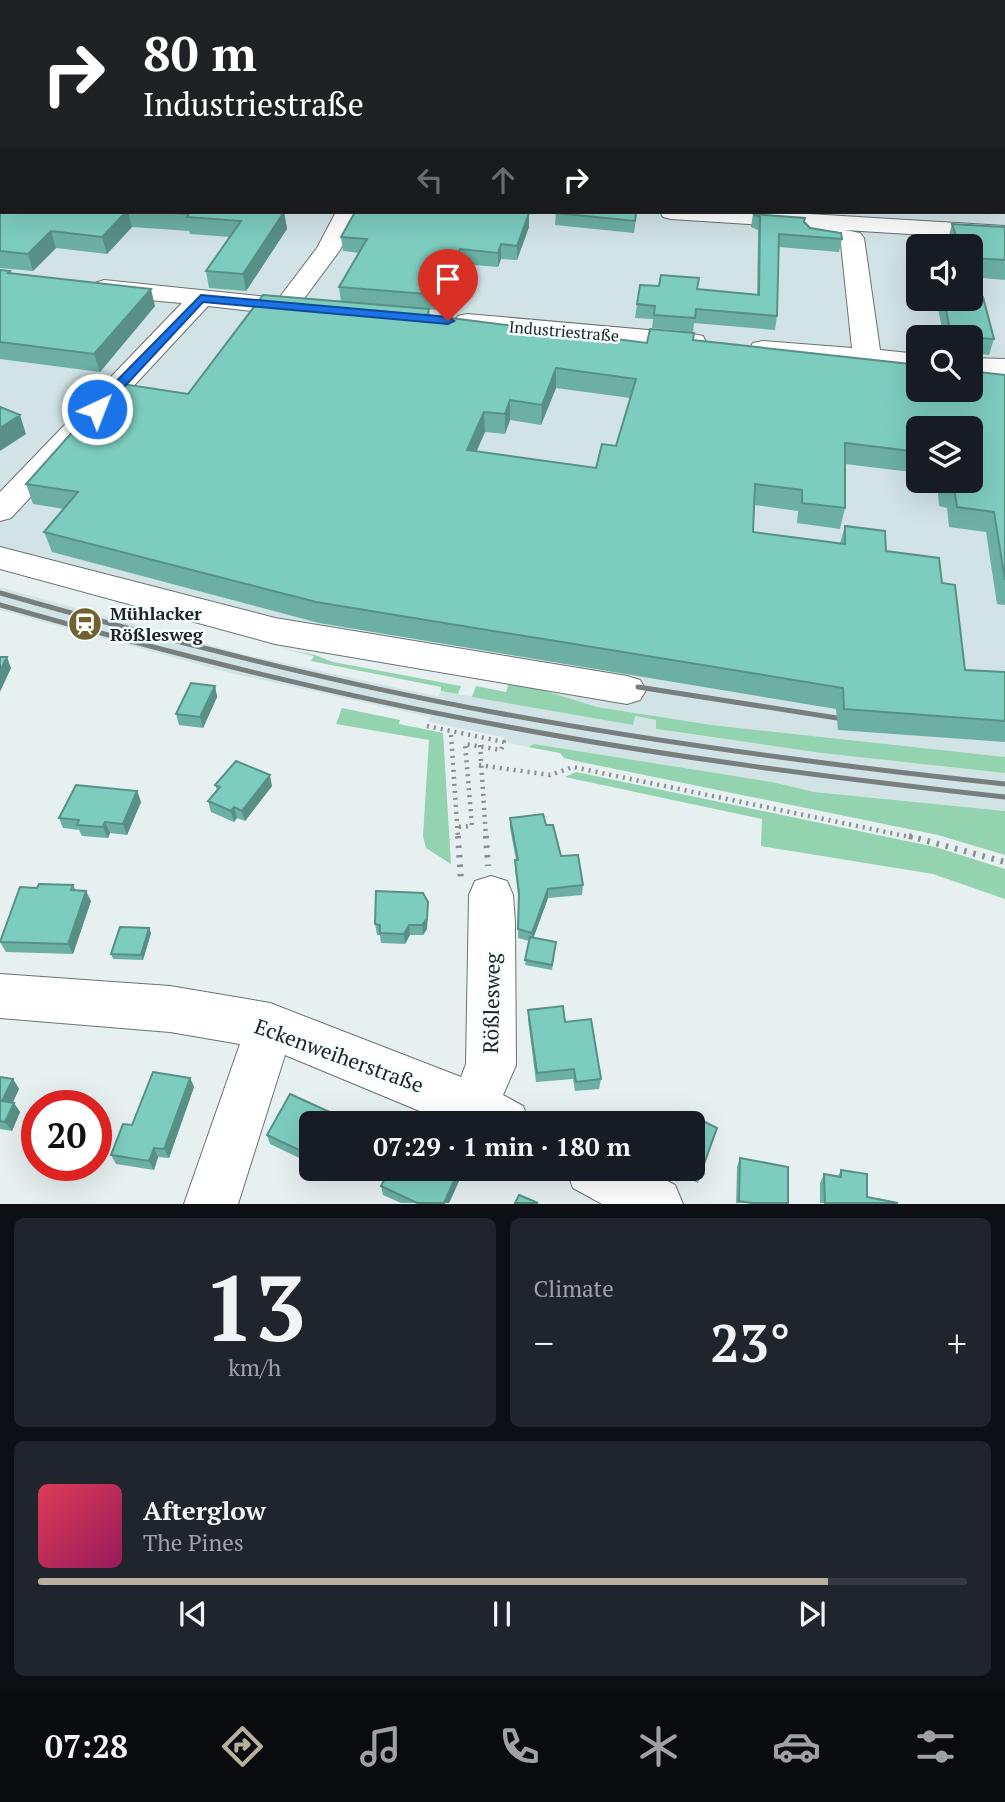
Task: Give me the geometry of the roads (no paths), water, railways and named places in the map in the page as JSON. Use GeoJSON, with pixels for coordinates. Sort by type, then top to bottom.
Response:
{"type":"FeatureCollection","features":[{"type":"Feature","properties":{"kind":"street"},"geometry":{"type":"LineString","coordinates":[[285,307],[328,250],[346,214]]}},
{"type":"Feature","properties":{"kind":"street"},"geometry":{"type":"LineString","coordinates":[[703,214],[1005,233]]}},
{"type":"Feature","properties":{"kind":"street"},"geometry":{"type":"LineString","coordinates":[[775,230],[852,237],[867,358]]}},
{"type":"Feature","properties":{"kind":"street"},"geometry":{"type":"LineString","coordinates":[[80,286],[326,310]]}},
{"type":"Feature","properties":{"kind":"street"},"geometry":{"type":"LineString","coordinates":[[0,511],[201,298]]}},
{"type":"Feature","properties":{"kind":"street","name":"Industriestraße"},"geometry":{"type":"LineString","coordinates":[[448,321],[717,345]]}},
{"type":"Feature","properties":{"kind":"street"},"geometry":{"type":"LineString","coordinates":[[745,347],[906,361]]}},
{"type":"Feature","properties":{"kind":"street"},"geometry":{"type":"LineString","coordinates":[[983,367],[1005,368]]}},
{"type":"Feature","properties":{"kind":"street"},"geometry":{"type":"LineString","coordinates":[[0,558],[275,631],[627,690]]}},
{"type":"Feature","properties":{"kind":"street","name":"Rößlesweg"},"geometry":{"type":"LineString","coordinates":[[476,888],[494,923],[489,1111]]}},
{"type":"Feature","properties":{"kind":"street","name":"Eckenweiherstraße"},"geometry":{"type":"LineString","coordinates":[[0,996],[170,1009],[270,1026],[479,1111]]}},
{"type":"Feature","properties":{"kind":"street"},"geometry":{"type":"LineString","coordinates":[[211,1203],[270,1026]]}},
{"type":"Feature","properties":{"kind":"street"},"geometry":{"type":"LineString","coordinates":[[615,1181],[656,1203]]}},
{"type":"Feature","properties":{"kind":"railway"},"geometry":{"type":"LineString","coordinates":[[0,593],[248,659],[372,688],[498,713],[751,753],[1005,784]]}},
{"type":"Feature","properties":{"kind":"railway"},"geometry":{"type":"LineString","coordinates":[[0,605],[248,671],[372,700],[498,725],[751,766],[1005,797]]}},
{"type":"Feature","properties":{"kind":"railway"},"geometry":{"type":"LineString","coordinates":[[638,687],[856,721]]}},
{"type":"Feature","properties":{"kind":"place","name":"Mühlacker Rößlesweg"},"geometry":{"type":"Point","coordinates":[85,624]}}]}
